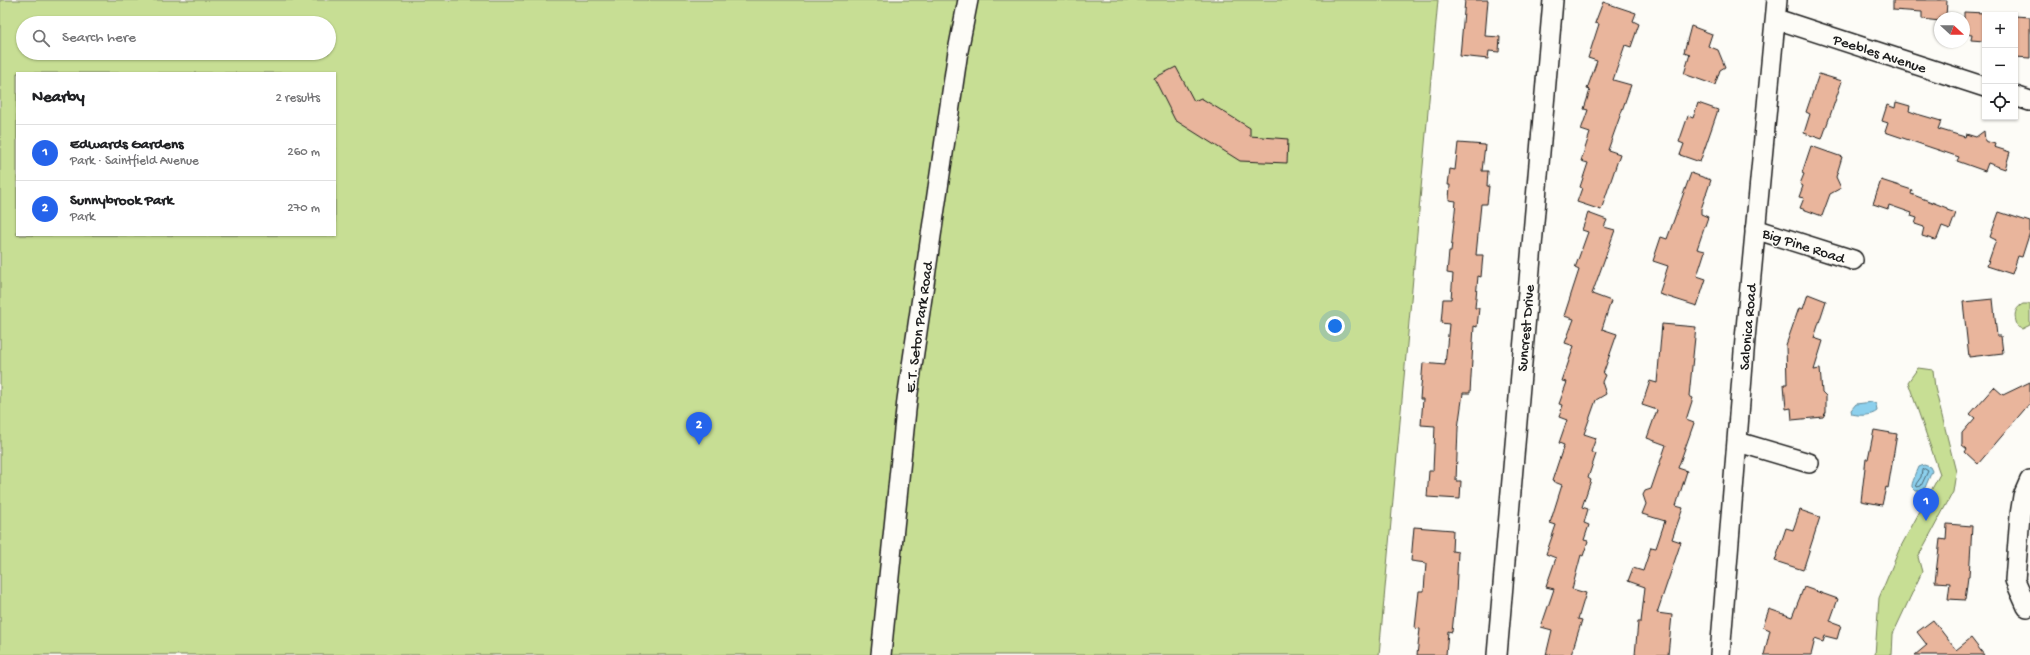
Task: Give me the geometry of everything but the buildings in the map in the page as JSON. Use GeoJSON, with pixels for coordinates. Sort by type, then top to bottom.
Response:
{"type":"FeatureCollection","features":[{"type":"Feature","properties":{"kind":"street","name":"E.T. Seton Park Road"},"geometry":{"type":"LineString","coordinates":[[881,655],[907,400],[958,51],[968,0]]}},
{"type":"Feature","properties":{"kind":"street","name":"Suncrest Drive"},"geometry":{"type":"LineString","coordinates":[[1497,655],[1553,0]]}},
{"type":"Feature","properties":{"kind":"street","name":"Salonica Road"},"geometry":{"type":"LineString","coordinates":[[1720,655],[1755,229],[1777,0]]}},
{"type":"Feature","properties":{"kind":"street","name":"Peebles Avenue"},"geometry":{"type":"LineString","coordinates":[[1776,19],[1982,86]]}},
{"type":"Feature","properties":{"kind":"street"},"geometry":{"type":"LineString","coordinates":[[2018,97],[2030,101]]}},
{"type":"Feature","properties":{"kind":"street","name":"Big Pine Road"},"geometry":{"type":"LineString","coordinates":[[1755,229],[1853,260]]}},
{"type":"Feature","properties":{"kind":"street"},"geometry":{"type":"LineString","coordinates":[[1738,442],[1809,464]]}},
{"type":"Feature","properties":{"kind":"street"},"geometry":{"type":"LineString","coordinates":[[2027,607],[2015,580],[2020,515],[2023,496],[2030,480]]}},
{"type":"Feature","properties":{"kind":"green space"},"geometry":{"type":"Polygon","coordinates":[[[0,0],[1438,0],[1379,655],[0,655],[0,0]]]}},
{"type":"Feature","properties":{"kind":"green space"},"geometry":{"type":"Polygon","coordinates":[[[2023,304],[2030,304],[2030,325],[2022,329],[2018,327],[2015,314],[2017,308],[2023,304]]]}},
{"type":"Feature","properties":{"kind":"green space"},"geometry":{"type":"Polygon","coordinates":[[[1918,368],[1933,370],[1935,388],[1956,472],[1953,492],[1918,557],[1922,572],[1893,634],[1892,655],[1875,655],[1879,598],[1899,550],[1940,474],[1908,382],[1918,368]]]}},
{"type":"Feature","properties":{"kind":"water"},"geometry":{"type":"Polygon","coordinates":[[[1872,402],[1876,404],[1877,411],[1875,413],[1865,415],[1852,414],[1851,410],[1856,404],[1872,402]]]}},
{"type":"Feature","properties":{"kind":"water"},"geometry":{"type":"Polygon","coordinates":[[[1924,465],[1930,467],[1932,471],[1924,490],[1916,491],[1912,487],[1912,483],[1919,467],[1924,465]]]}},
{"type":"Feature","properties":{"kind":"place","name":"Sunnybrook Park"},"geometry":{"type":"Point","coordinates":[699,445]}},
{"type":"Feature","properties":{"kind":"place","name":"Edwards Gardens"},"geometry":{"type":"Point","coordinates":[1926,521]}}]}
